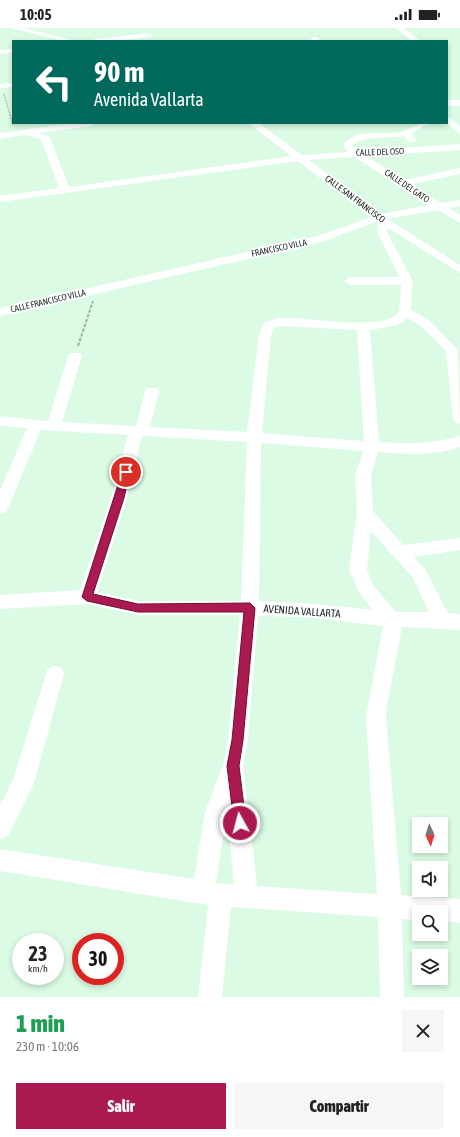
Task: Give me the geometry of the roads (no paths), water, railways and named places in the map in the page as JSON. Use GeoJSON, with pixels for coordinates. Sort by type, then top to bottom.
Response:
{"type":"FeatureCollection","features":[{"type":"Feature","properties":{"kind":"street"},"geometry":{"type":"LineString","coordinates":[[15,28],[68,40]]}},
{"type":"Feature","properties":{"kind":"street"},"geometry":{"type":"LineString","coordinates":[[142,28],[155,40]]}},
{"type":"Feature","properties":{"kind":"street"},"geometry":{"type":"LineString","coordinates":[[400,28],[415,40]]}},
{"type":"Feature","properties":{"kind":"street"},"geometry":{"type":"LineString","coordinates":[[104,40],[149,35]]}},
{"type":"Feature","properties":{"kind":"street"},"geometry":{"type":"LineString","coordinates":[[0,52],[12,51]]}},
{"type":"Feature","properties":{"kind":"street"},"geometry":{"type":"LineString","coordinates":[[1,86],[12,85]]}},
{"type":"Feature","properties":{"kind":"street"},"geometry":{"type":"LineString","coordinates":[[448,101],[460,99]]}},
{"type":"Feature","properties":{"kind":"street"},"geometry":{"type":"LineString","coordinates":[[448,101],[460,103]]}},
{"type":"Feature","properties":{"kind":"street"},"geometry":{"type":"LineString","coordinates":[[448,120],[460,131]]}},
{"type":"Feature","properties":{"kind":"street"},"geometry":{"type":"LineString","coordinates":[[0,136],[85,124]]}},
{"type":"Feature","properties":{"kind":"street","name":"CALLE SAN FRANCISCO"},"geometry":{"type":"LineString","coordinates":[[254,124],[382,219],[455,261],[460,270]]}},
{"type":"Feature","properties":{"kind":"street"},"geometry":{"type":"LineString","coordinates":[[354,153],[348,147],[352,140],[369,136],[398,135],[406,133],[423,124]]}},
{"type":"Feature","properties":{"kind":"street"},"geometry":{"type":"LineString","coordinates":[[406,133],[424,150]]}},
{"type":"Feature","properties":{"kind":"street"},"geometry":{"type":"LineString","coordinates":[[20,134],[45,137],[64,188]]}},
{"type":"Feature","properties":{"kind":"street","name":"CALLE DEL OSO"},"geometry":{"type":"LineString","coordinates":[[64,188],[299,158],[354,153],[460,147]]}},
{"type":"Feature","properties":{"kind":"street","name":"CALLE DEL GATO"},"geometry":{"type":"LineString","coordinates":[[354,153],[404,183],[460,220]]}},
{"type":"Feature","properties":{"kind":"street"},"geometry":{"type":"LineString","coordinates":[[404,183],[460,171]]}},
{"type":"Feature","properties":{"kind":"street"},"geometry":{"type":"LineString","coordinates":[[0,193],[5,194],[64,188]]}},
{"type":"Feature","properties":{"kind":"street"},"geometry":{"type":"LineString","coordinates":[[0,199],[64,188]]}},
{"type":"Feature","properties":{"kind":"street","name":"FRANCISCO VILLA"},"geometry":{"type":"LineString","coordinates":[[96,290],[321,239],[382,219],[460,202]]}},
{"type":"Feature","properties":{"kind":"street"},"geometry":{"type":"LineString","coordinates":[[210,997],[212,894],[216,809],[223,785],[233,766],[238,740],[250,608],[254,437],[265,335],[268,326],[278,322],[363,327],[394,322],[402,317],[405,311],[407,281],[382,232],[382,219]]}},
{"type":"Feature","properties":{"kind":"street"},"geometry":{"type":"LineString","coordinates":[[350,281],[407,281]]}},
{"type":"Feature","properties":{"kind":"street","name":"CALLE FRANCISCO VILLA"},"geometry":{"type":"LineString","coordinates":[[0,312],[96,290]]}},
{"type":"Feature","properties":{"kind":"street"},"geometry":{"type":"LineString","coordinates":[[405,311],[426,324],[452,350],[460,419]]}},
{"type":"Feature","properties":{"kind":"street"},"geometry":{"type":"LineString","coordinates":[[363,327],[372,447],[363,476],[365,514],[358,570],[366,589],[391,619],[392,634],[376,706],[390,907],[392,997]]}},
{"type":"Feature","properties":{"kind":"street"},"geometry":{"type":"LineString","coordinates":[[54,426],[75,356]]}},
{"type":"Feature","properties":{"kind":"street"},"geometry":{"type":"LineString","coordinates":[[87,597],[120,498],[152,391]]}},
{"type":"Feature","properties":{"kind":"street"},"geometry":{"type":"LineString","coordinates":[[0,421],[139,432],[254,437],[372,447],[434,448],[451,446],[460,442]]}},
{"type":"Feature","properties":{"kind":"street"},"geometry":{"type":"LineString","coordinates":[[0,508],[36,425]]}},
{"type":"Feature","properties":{"kind":"street"},"geometry":{"type":"LineString","coordinates":[[365,514],[419,574],[442,620]]}},
{"type":"Feature","properties":{"kind":"street"},"geometry":{"type":"LineString","coordinates":[[400,552],[460,544]]}},
{"type":"Feature","properties":{"kind":"street","name":"AVENIDA VALLARTA"},"geometry":{"type":"LineString","coordinates":[[0,602],[87,597],[138,608],[250,608],[306,610],[391,619],[442,620],[460,622]]}},
{"type":"Feature","properties":{"kind":"street"},"geometry":{"type":"LineString","coordinates":[[0,828],[23,783],[56,674]]}},
{"type":"Feature","properties":{"kind":"street"},"geometry":{"type":"LineString","coordinates":[[233,766],[247,897]]}},
{"type":"Feature","properties":{"kind":"street"},"geometry":{"type":"LineString","coordinates":[[0,860],[212,894],[390,907],[460,910]]}}]}
